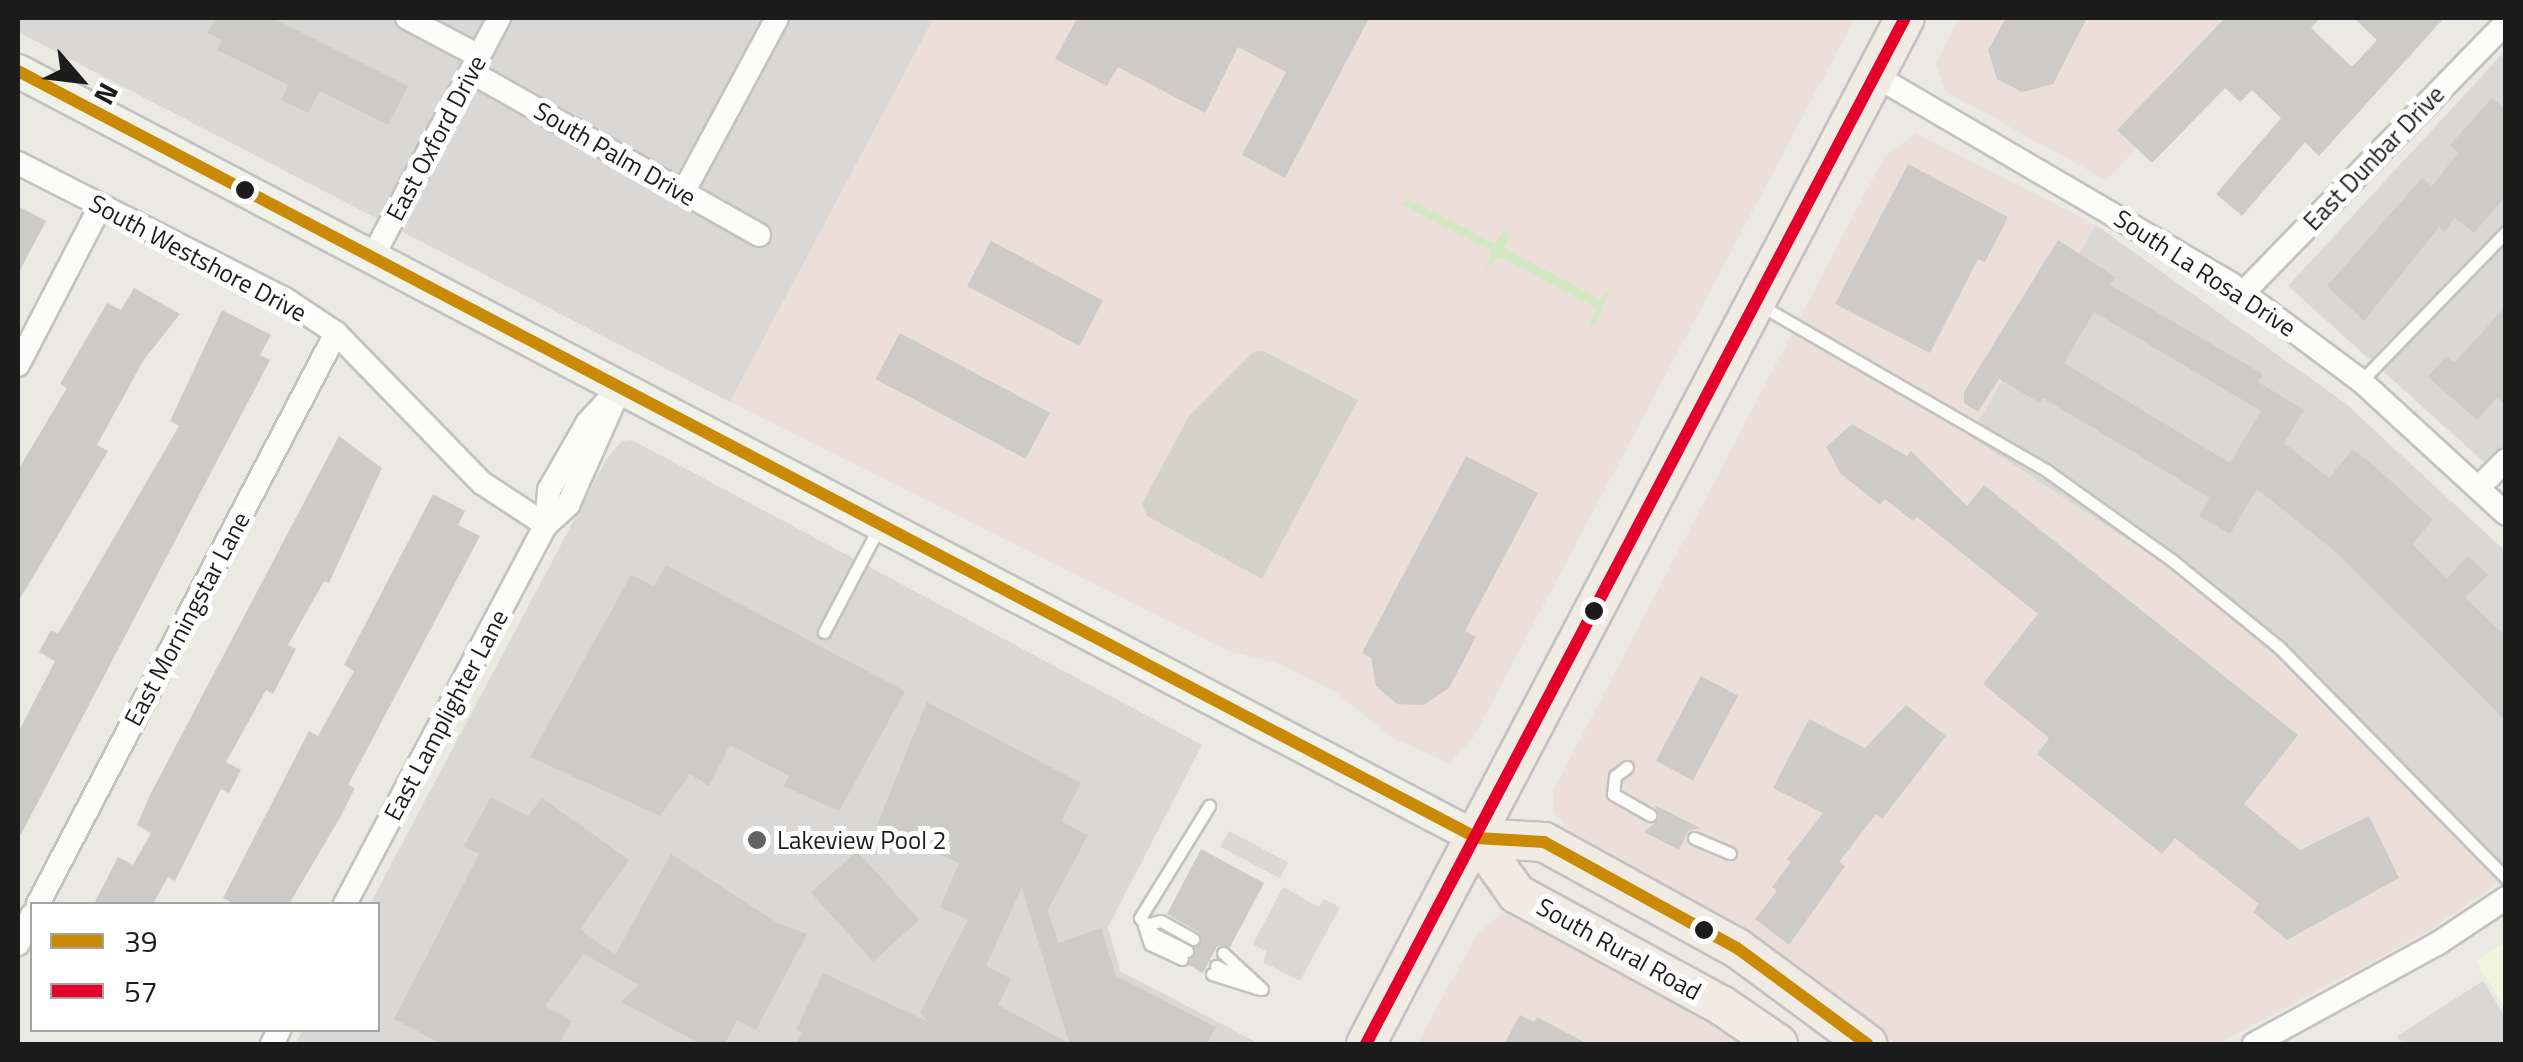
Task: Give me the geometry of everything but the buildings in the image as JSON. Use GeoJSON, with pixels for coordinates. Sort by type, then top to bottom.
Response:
{"type":"FeatureCollection","features":[{"type":"Feature","properties":{"kind":"main road"},"geometry":{"type":"LineString","coordinates":[[1366,1044],[1905,18]]}},
{"type":"Feature","properties":{"kind":"main road","name":"South Rural Road"},"geometry":{"type":"LineString","coordinates":[[18,71],[1476,838],[1544,842],[1737,948],[1867,1044]]}},
{"type":"Feature","properties":{"kind":"main road","name":"South Rural Road"},"geometry":{"type":"LineString","coordinates":[[1476,838],[1518,894],[1720,1005],[1778,1044]]}},
{"type":"Feature","properties":{"kind":"street","name":"South Palm Drive"},"geometry":{"type":"LineString","coordinates":[[407,18],[475,64],[760,235]]}},
{"type":"Feature","properties":{"kind":"street","name":"East Oxford Drive"},"geometry":{"type":"LineString","coordinates":[[372,258],[499,18]]}},
{"type":"Feature","properties":{"kind":"street"},"geometry":{"type":"LineString","coordinates":[[685,189],[777,18]]}},
{"type":"Feature","properties":{"kind":"street","name":"East Dunbar Drive"},"geometry":{"type":"LineString","coordinates":[[2243,293],[2506,23]]}},
{"type":"Feature","properties":{"kind":"street","name":"South La Rosa Drive"},"geometry":{"type":"LineString","coordinates":[[1874,75],[2243,293],[2361,381],[2506,514]]}},
{"type":"Feature","properties":{"kind":"street","name":"South Westshore Drive"},"geometry":{"type":"LineString","coordinates":[[18,163],[285,299],[336,333],[482,483],[546,524]]}},
{"type":"Feature","properties":{"kind":"street"},"geometry":{"type":"LineString","coordinates":[[18,365],[100,208]]}},
{"type":"Feature","properties":{"kind":"street","name":"East Morningstar Lane"},"geometry":{"type":"LineString","coordinates":[[39,902],[336,333]]}},
{"type":"Feature","properties":{"kind":"street","name":"East Lamplighter Lane"},"geometry":{"type":"LineString","coordinates":[[347,902],[546,524],[568,505],[620,388]]}},
{"type":"Feature","properties":{"kind":"street"},"geometry":{"type":"LineString","coordinates":[[2478,487],[2506,460]]}},
{"type":"Feature","properties":{"kind":"street"},"geometry":{"type":"LineString","coordinates":[[2254,1044],[2437,944],[2506,898]]}},
{"type":"Feature","properties":{"kind":"street"},"geometry":{"type":"LineString","coordinates":[[18,944],[30,919]]}},
{"type":"Feature","properties":{"kind":"lane"},"geometry":{"type":"LineString","coordinates":[[2361,381],[2506,232]]}},
{"type":"Feature","properties":{"kind":"lane"},"geometry":{"type":"LineString","coordinates":[[1756,303],[2047,471],[2173,561],[2278,646],[2506,878]]}},
{"type":"Feature","properties":{"kind":"lane"},"geometry":{"type":"LineString","coordinates":[[824,632],[880,524]]}},
{"type":"Feature","properties":{"kind":"lane"},"geometry":{"type":"LineString","coordinates":[[1626,767],[1615,776],[1612,794],[1650,815]]}},
{"type":"Feature","properties":{"kind":"lane"},"geometry":{"type":"LineString","coordinates":[[1185,955],[1144,925],[1142,909],[1209,806]]}},
{"type":"Feature","properties":{"kind":"lane"},"geometry":{"type":"LineString","coordinates":[[1694,838],[1730,853]]}},
{"type":"Feature","properties":{"kind":"lane"},"geometry":{"type":"LineString","coordinates":[[1144,925],[1161,922],[1193,938]]}},
{"type":"Feature","properties":{"kind":"lane"},"geometry":{"type":"LineString","coordinates":[[1214,970],[1262,989],[1223,953]]}},
{"type":"Feature","properties":{"kind":"shaded area"},"geometry":{"type":"Polygon","coordinates":[[[18,18],[934,18],[730,402],[18,32],[18,18]]]}},
{"type":"Feature","properties":{"kind":"shaded area"},"geometry":{"type":"Polygon","coordinates":[[[934,18],[1855,18],[1473,738],[1449,763],[1393,738],[1335,692],[1277,663],[1228,651],[730,402],[934,18]]]}},
{"type":"Feature","properties":{"kind":"shaded area"},"geometry":{"type":"Polygon","coordinates":[[[1959,18],[2263,18],[2106,180],[1945,91],[1936,63],[1959,18]]]}},
{"type":"Feature","properties":{"kind":"shaded area"},"geometry":{"type":"Polygon","coordinates":[[[2505,51],[2505,481],[2288,286],[2505,51]]]}},
{"type":"Feature","properties":{"kind":"shaded area"},"geometry":{"type":"Polygon","coordinates":[[[1916,133],[2096,225],[1969,436],[2166,565],[2300,677],[2499,882],[2427,932],[2218,1044],[1896,1044],[1749,930],[1571,832],[1554,813],[1553,791],[1884,157],[1916,133]]]}},
{"type":"Feature","properties":{"kind":"shaded area"},"geometry":{"type":"Polygon","coordinates":[[[2096,225],[2345,403],[2505,551],[2505,878],[2499,882],[2300,677],[2166,565],[1969,436],[2096,225]]]}},
{"type":"Feature","properties":{"kind":"shaded area"},"geometry":{"type":"Polygon","coordinates":[[[1263,351],[1358,400],[1262,579],[1147,516],[1142,504],[1189,416],[1253,352],[1263,351]]]}},
{"type":"Feature","properties":{"kind":"shaded area"},"geometry":{"type":"Polygon","coordinates":[[[632,440],[1202,745],[1108,927],[1120,971],[1260,1044],[295,1044],[302,1032],[380,1032],[380,902],[371,902],[607,458],[622,441],[632,440]]]}},
{"type":"Feature","properties":{"kind":"shaded area"},"geometry":{"type":"Polygon","coordinates":[[[1229,831],[1288,862],[1280,878],[1221,847],[1229,831]]]}},
{"type":"Feature","properties":{"kind":"shaded area"},"geometry":{"type":"Polygon","coordinates":[[[1283,887],[1319,907],[1324,899],[1340,907],[1300,981],[1263,962],[1267,952],[1253,944],[1283,887]]]}},
{"type":"Feature","properties":{"kind":"shaded area"},"geometry":{"type":"Polygon","coordinates":[[[1501,914],[1520,916],[1744,1044],[1417,1044],[1477,934],[1501,914]]]}},
{"type":"Feature","properties":{"kind":"shaded area"},"geometry":{"type":"Polygon","coordinates":[[[2505,942],[2505,1009],[2476,961],[2505,942]]]}},
{"type":"Feature","properties":{"kind":"shaded area"},"geometry":{"type":"Polygon","coordinates":[[[2483,981],[2505,1017],[2505,1044],[2403,1044],[2397,1036],[2483,981]]]}},
{"type":"Feature","properties":{"kind":"green space"},"geometry":{"type":"Polygon","coordinates":[[[1407,198],[1495,244],[1505,230],[1510,235],[1504,248],[1601,300],[1611,285],[1596,325],[1589,324],[1597,308],[1500,257],[1485,269],[1491,251],[1403,205],[1407,198]]]}},
{"type":"Feature","properties":{"kind":"transit line","name":"57"},"geometry":{"type":"LineString","coordinates":[[1366,1044],[1905,18]]}},
{"type":"Feature","properties":{"kind":"transit line","name":"39"},"geometry":{"type":"LineString","coordinates":[[18,71],[1477,838],[1544,842],[1737,948],[1867,1044]]}},
{"type":"Feature","properties":{"kind":"place","name":"Lakeview Pool 2"},"geometry":{"type":"Point","coordinates":[757,840]}}]}
